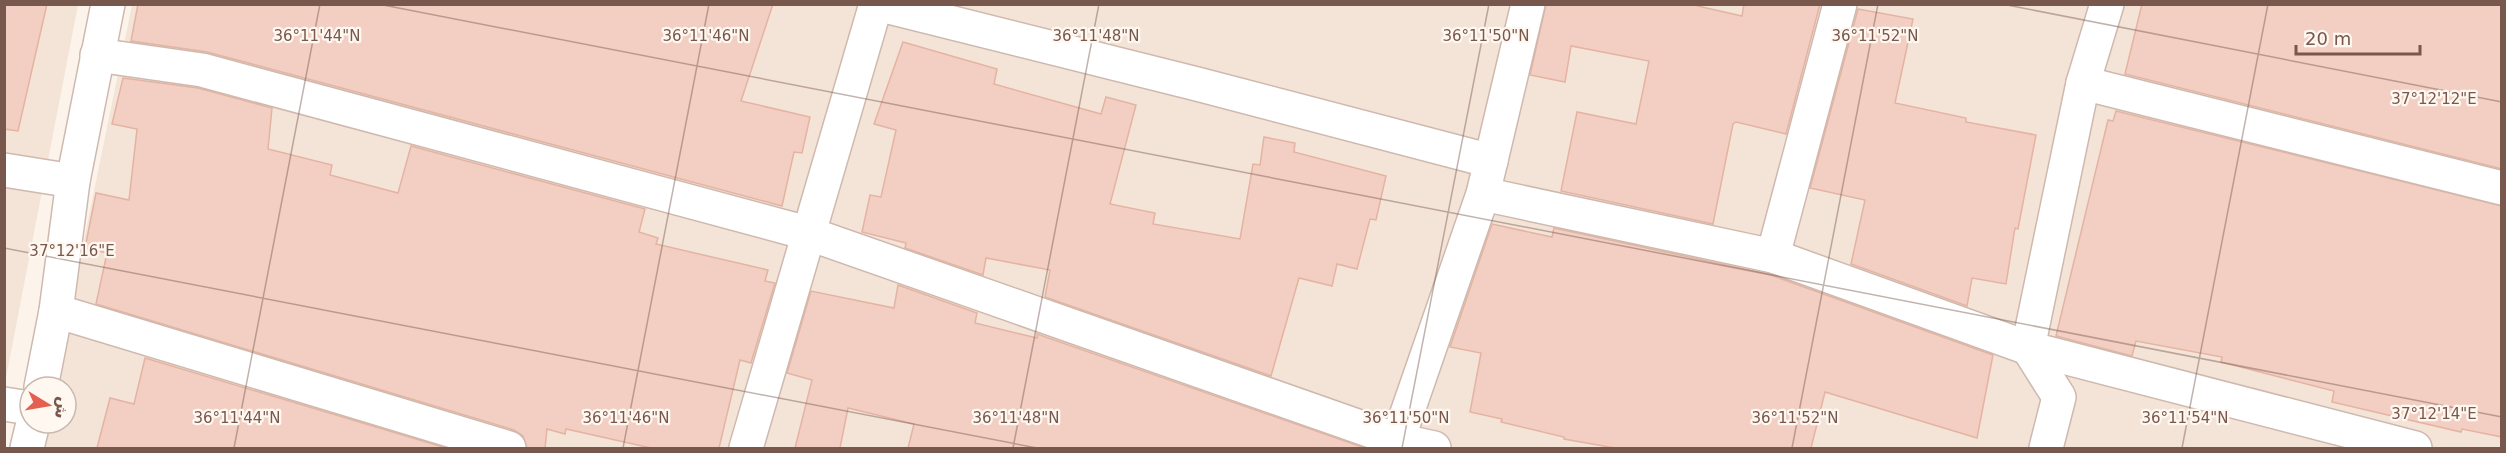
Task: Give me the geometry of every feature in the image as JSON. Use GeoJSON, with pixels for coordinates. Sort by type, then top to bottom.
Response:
{"type":"FeatureCollection","features":[{"type":"Feature","properties":{"kind":"street"},"geometry":{"type":"LineString","coordinates":[[43,375],[56,311],[73,181],[108,4]]}},
{"type":"Feature","properties":{"kind":"street"},"geometry":{"type":"LineString","coordinates":[[746,448],[807,233],[876,4],[1197,84],[1491,161]]}},
{"type":"Feature","properties":{"kind":"street"},"geometry":{"type":"LineString","coordinates":[[1396,444],[1483,194],[1528,4]]}},
{"type":"Feature","properties":{"kind":"street"},"geometry":{"type":"LineString","coordinates":[[1773,256],[1840,4]]}},
{"type":"Feature","properties":{"kind":"street"},"geometry":{"type":"LineString","coordinates":[[2046,448],[2060,397],[2028,348],[2083,83],[2107,4]]}},
{"type":"Feature","properties":{"kind":"street"},"geometry":{"type":"LineString","coordinates":[[97,55],[202,70],[807,233],[1396,444],[1434,448]]}},
{"type":"Feature","properties":{"kind":"street"},"geometry":{"type":"LineString","coordinates":[[2083,83],[2502,188]]}},
{"type":"Feature","properties":{"kind":"street"},"geometry":{"type":"LineString","coordinates":[[4,170],[73,181]]}},
{"type":"Feature","properties":{"kind":"street"},"geometry":{"type":"LineString","coordinates":[[1483,194],[1773,256],[2028,348],[2415,448]]}},
{"type":"Feature","properties":{"kind":"street"},"geometry":{"type":"LineString","coordinates":[[56,311],[509,448]]}},
{"type":"Feature","properties":{"kind":"shaded area"},"geometry":{"type":"Polygon","coordinates":[[[5,5],[78,5],[5,383],[5,5]]]}},
{"type":"Feature","properties":{"kind":"shaded area"},"geometry":{"type":"Polygon","coordinates":[[[132,5],[2501,5],[2501,448],[42,448],[45,435],[78,435],[78,375],[56,375],[132,5]]]}},
{"type":"Feature","properties":{"kind":"building"},"geometry":{"type":"Polygon","coordinates":[[[4,4],[47,4],[18,131],[4,129],[4,4]]]}},
{"type":"Feature","properties":{"kind":"building"},"geometry":{"type":"Polygon","coordinates":[[[138,4],[773,4],[741,101],[810,117],[802,153],[794,152],[782,206],[207,52],[131,41],[138,4]]]}},
{"type":"Feature","properties":{"kind":"building"},"geometry":{"type":"Polygon","coordinates":[[[1546,4],[1689,4],[1742,16],[1744,4],[1820,4],[1786,134],[1736,122],[1733,124],[1713,224],[1561,191],[1577,112],[1636,124],[1649,61],[1571,46],[1565,82],[1530,75],[1546,4]]]}},
{"type":"Feature","properties":{"kind":"building"},"geometry":{"type":"Polygon","coordinates":[[[2142,4],[2502,4],[2502,169],[2125,74],[2142,4]]]}},
{"type":"Feature","properties":{"kind":"building"},"geometry":{"type":"Polygon","coordinates":[[[1858,9],[1913,19],[1895,103],[1966,118],[1966,122],[2036,135],[2018,229],[2015,228],[2006,284],[1972,278],[1967,306],[1851,264],[1865,200],[1810,188],[1858,9]]]}},
{"type":"Feature","properties":{"kind":"building"},"geometry":{"type":"Polygon","coordinates":[[[903,42],[997,69],[994,84],[1101,114],[1106,97],[1136,105],[1110,204],[1155,213],[1153,224],[1240,239],[1253,164],[1260,165],[1264,137],[1295,143],[1294,152],[1386,176],[1376,220],[1370,219],[1357,269],[1337,264],[1332,286],[1299,278],[1271,376],[1045,297],[1050,270],[986,258],[983,275],[905,248],[906,243],[862,232],[870,195],[881,197],[896,130],[874,124],[903,42]]]}},
{"type":"Feature","properties":{"kind":"building"},"geometry":{"type":"Polygon","coordinates":[[[123,78],[198,88],[272,108],[268,149],[332,165],[330,175],[398,193],[411,146],[645,209],[639,232],[658,238],[656,244],[768,270],[765,281],[775,283],[751,363],[740,360],[719,448],[651,448],[566,429],[565,434],[547,429],[545,448],[527,448],[523,436],[514,430],[96,304],[107,253],[85,248],[96,193],[129,200],[137,129],[112,124],[123,78]]]}},
{"type":"Feature","properties":{"kind":"building"},"geometry":{"type":"Polygon","coordinates":[[[2116,111],[2502,206],[2502,437],[2462,429],[2461,432],[2332,402],[2334,391],[2221,362],[2222,357],[2136,341],[2132,356],[2056,336],[2108,120],[2113,121],[2116,111]]]}},
{"type":"Feature","properties":{"kind":"building"},"geometry":{"type":"Polygon","coordinates":[[[1492,224],[1552,237],[1554,228],[1768,274],[1993,355],[1977,438],[1825,392],[1811,448],[1615,448],[1564,439],[1564,437],[1501,422],[1502,419],[1470,412],[1481,353],[1450,347],[1492,224]]]}},
{"type":"Feature","properties":{"kind":"building"},"geometry":{"type":"Polygon","coordinates":[[[898,285],[977,313],[975,323],[1037,338],[1037,334],[1365,448],[908,448],[914,424],[848,408],[840,448],[795,448],[812,380],[787,373],[811,291],[894,308],[898,285]]]}},
{"type":"Feature","properties":{"kind":"building"},"geometry":{"type":"Polygon","coordinates":[[[145,358],[446,448],[97,448],[110,398],[134,404],[145,358]]]}}]}
